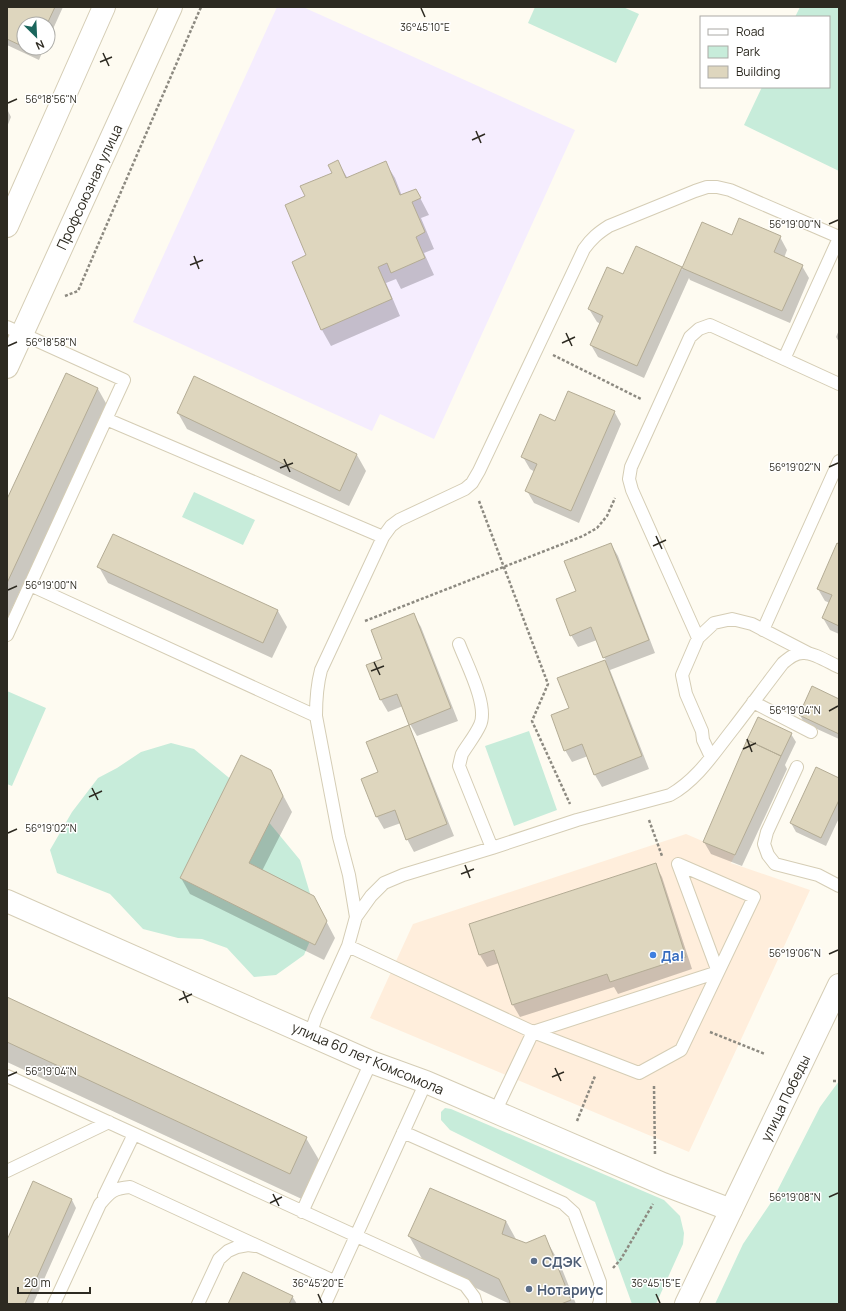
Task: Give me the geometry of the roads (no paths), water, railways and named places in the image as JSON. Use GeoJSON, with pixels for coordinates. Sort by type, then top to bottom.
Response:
{"type":"FeatureCollection","features":[{"type":"Feature","properties":{"kind":"street"},"geometry":{"type":"LineString","coordinates":[[7,226],[104,7]]}},
{"type":"Feature","properties":{"kind":"street","name":"Профсоюзная улица"},"geometry":{"type":"LineString","coordinates":[[7,367],[15,330],[171,7]]}},
{"type":"Feature","properties":{"kind":"street","name":"улица 60 лет Комсомола"},"geometry":{"type":"LineString","coordinates":[[7,901],[310,1034],[370,1062],[426,1082],[663,1184],[730,1210]]}},
{"type":"Feature","properties":{"kind":"street","name":"улица Победы"},"geometry":{"type":"LineString","coordinates":[[686,1304],[839,985]]}},
{"type":"Feature","properties":{"kind":"lane"},"geometry":{"type":"LineString","coordinates":[[356,917],[349,875],[339,837],[316,716],[316,700],[321,670],[383,537],[391,526],[399,520],[465,489],[472,483],[584,248],[591,238],[609,226],[707,187],[730,190],[839,237],[784,359]]}},
{"type":"Feature","properties":{"kind":"lane"},"geometry":{"type":"LineString","coordinates":[[698,638],[632,490],[629,479],[631,468],[690,337],[699,329],[710,325],[839,384]]}},
{"type":"Feature","properties":{"kind":"lane"},"geometry":{"type":"LineString","coordinates":[[7,635],[124,380],[15,330]]}},
{"type":"Feature","properties":{"kind":"lane"},"geometry":{"type":"LineString","coordinates":[[106,419],[383,537]]}},
{"type":"Feature","properties":{"kind":"lane"},"geometry":{"type":"LineString","coordinates":[[763,630],[834,484],[839,461]]}},
{"type":"Feature","properties":{"kind":"lane"},"geometry":{"type":"LineString","coordinates":[[30,585],[316,716]]}},
{"type":"Feature","properties":{"kind":"lane"},"geometry":{"type":"LineString","coordinates":[[711,757],[703,740],[702,731],[686,694],[682,675],[698,638],[714,623],[732,619],[752,624],[839,667]]}},
{"type":"Feature","properties":{"kind":"lane"},"geometry":{"type":"LineString","coordinates":[[459,644],[481,700],[483,712],[481,724],[462,754],[459,766],[492,848]]}},
{"type":"Feature","properties":{"kind":"lane"},"geometry":{"type":"LineString","coordinates":[[310,1034],[316,1017],[348,946],[356,917],[371,896],[384,883],[404,875],[576,820],[670,795],[682,788],[691,780],[711,757],[783,663],[792,656],[804,653],[813,655]]}},
{"type":"Feature","properties":{"kind":"lane"},"geometry":{"type":"LineString","coordinates":[[753,702],[810,732]]}},
{"type":"Feature","properties":{"kind":"lane"},"geometry":{"type":"LineString","coordinates":[[797,767],[767,832],[764,844],[768,855],[775,864],[818,875],[839,886]]}},
{"type":"Feature","properties":{"kind":"lane"},"geometry":{"type":"LineString","coordinates":[[348,946],[533,1032],[639,1073],[681,1050],[754,897],[678,864],[718,972]]}},
{"type":"Feature","properties":{"kind":"lane"},"geometry":{"type":"LineString","coordinates":[[495,1112],[533,1032],[718,972]]}},
{"type":"Feature","properties":{"kind":"lane"},"geometry":{"type":"LineString","coordinates":[[302,1212],[370,1062]]}},
{"type":"Feature","properties":{"kind":"lane"},"geometry":{"type":"LineString","coordinates":[[7,1076],[356,1237],[465,1285],[474,1298],[476,1304]]}},
{"type":"Feature","properties":{"kind":"lane"},"geometry":{"type":"LineString","coordinates":[[326,1304],[426,1082]]}},
{"type":"Feature","properties":{"kind":"lane"},"geometry":{"type":"LineString","coordinates":[[7,1171],[109,1122]]}},
{"type":"Feature","properties":{"kind":"lane"},"geometry":{"type":"LineString","coordinates":[[403,1132],[563,1203],[574,1213],[600,1282],[599,1304]]}},
{"type":"Feature","properties":{"kind":"lane"},"geometry":{"type":"LineString","coordinates":[[54,1304],[134,1134]]}},
{"type":"Feature","properties":{"kind":"lane"},"geometry":{"type":"LineString","coordinates":[[100,1204],[110,1192],[120,1187],[130,1187],[336,1282]]}},
{"type":"Feature","properties":{"kind":"lane"},"geometry":{"type":"LineString","coordinates":[[198,1304],[219,1259],[237,1247],[248,1245],[260,1247]]}},
{"type":"Feature","properties":{"kind":"place","name":"Да!"},"geometry":{"type":"Point","coordinates":[653,955]}},
{"type":"Feature","properties":{"kind":"place","name":"СДЭК"},"geometry":{"type":"Point","coordinates":[534,1261]}},
{"type":"Feature","properties":{"kind":"place","name":"Нотариус"},"geometry":{"type":"Point","coordinates":[529,1289]}}]}
